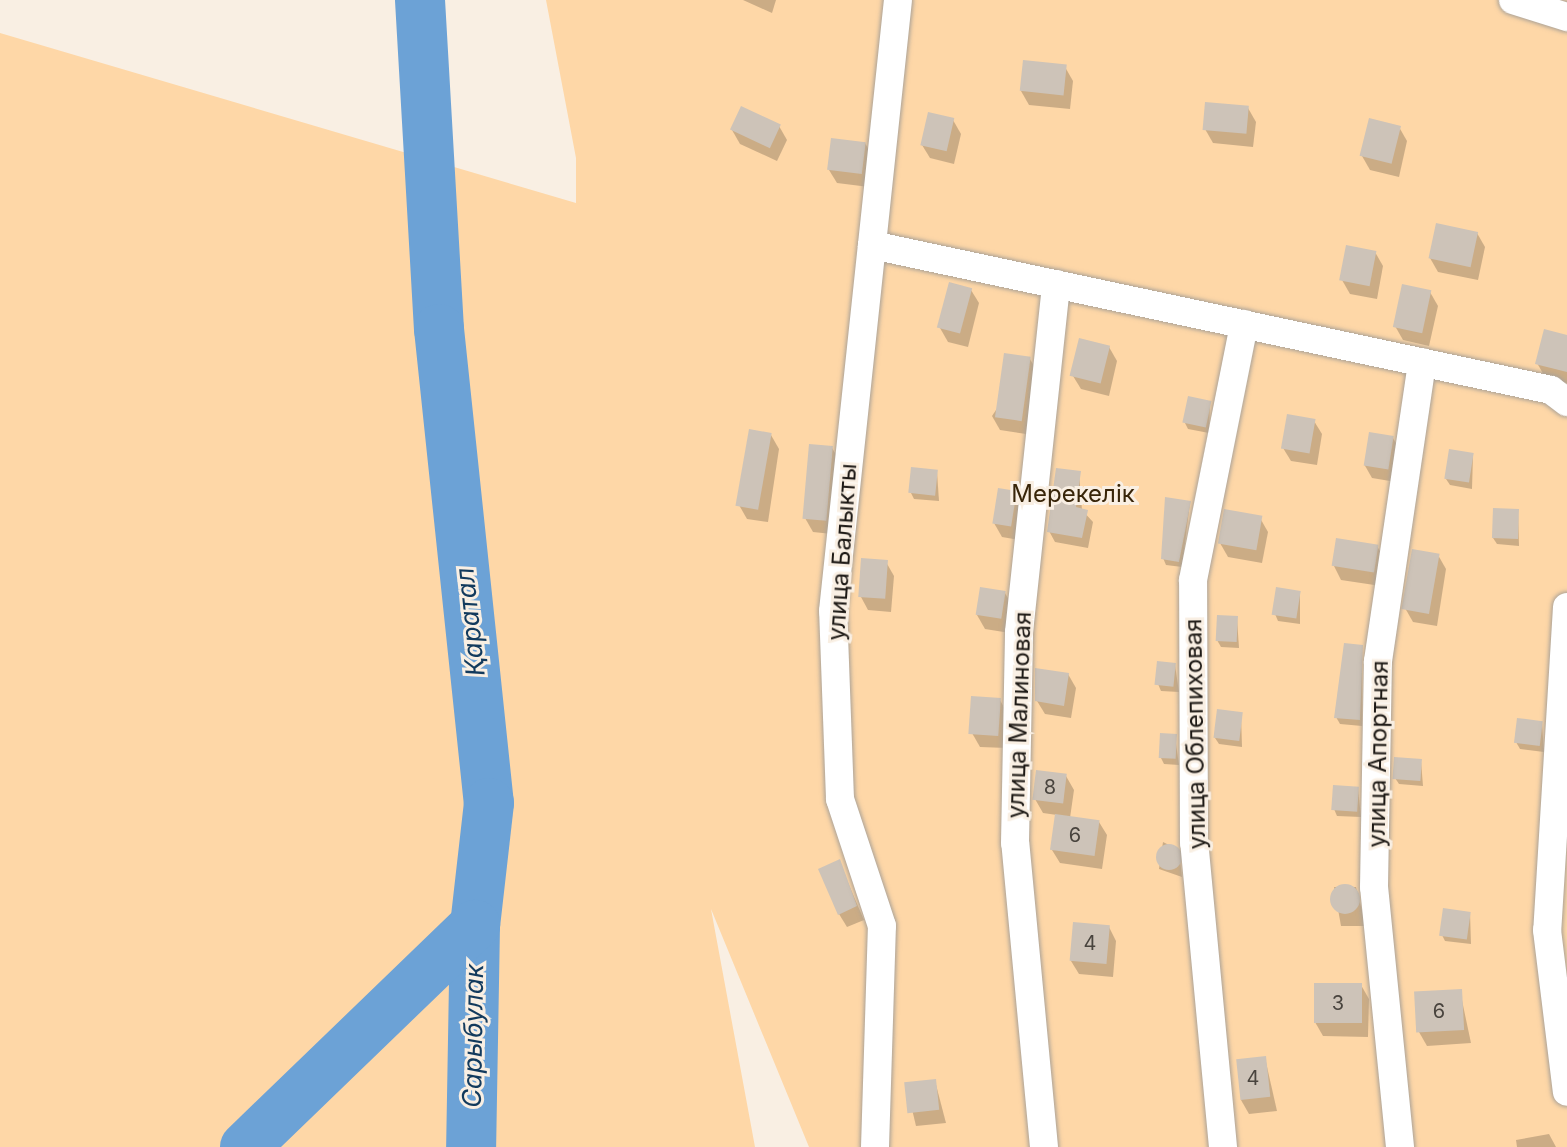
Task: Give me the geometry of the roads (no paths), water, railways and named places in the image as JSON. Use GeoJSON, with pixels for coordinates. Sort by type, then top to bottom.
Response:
{"type":"FeatureCollection","features":[{"type":"Feature","properties":{"kind":"street","name":"улица Балыкты"},"geometry":{"type":"LineString","coordinates":[[875,1147],[882,926],[840,799],[833,611],[898,0]]}},
{"type":"Feature","properties":{"kind":"street"},"geometry":{"type":"LineString","coordinates":[[1513,0],[1567,17]]}},
{"type":"Feature","properties":{"kind":"street"},"geometry":{"type":"LineString","coordinates":[[872,245],[1551,390],[1567,402]]}},
{"type":"Feature","properties":{"kind":"street","name":"улица Малиновая"},"geometry":{"type":"LineString","coordinates":[[1044,1147],[1016,813],[1019,632],[1056,284]]}},
{"type":"Feature","properties":{"kind":"street","name":"улица Облепиховая"},"geometry":{"type":"LineString","coordinates":[[1223,1147],[1194,843],[1193,580],[1244,324]]}},
{"type":"Feature","properties":{"kind":"street","name":"улица Апортная"},"geometry":{"type":"LineString","coordinates":[[1400,1147],[1374,887],[1378,661],[1422,362]]}},
{"type":"Feature","properties":{"kind":"street"},"geometry":{"type":"LineString","coordinates":[[1567,607],[1547,930],[1567,1092]]}},
{"type":"Feature","properties":{"kind":"waterway","name":"Қаратал"},"geometry":{"type":"LineString","coordinates":[[420,0],[439,329],[489,803],[475,925],[471,1147]]}},
{"type":"Feature","properties":{"kind":"waterway","name":"Қаратал"},"geometry":{"type":"LineString","coordinates":[[245,1147],[475,925]]}},
{"type":"Feature","properties":{"kind":"park label","name":"Мерекелік"},"geometry":{"type":"Point","coordinates":[1073,494]}},
{"type":"Feature","properties":{"kind":"water label","name":"Сарыбулак"},"geometry":{"type":"Point","coordinates":[473,1036]}}]}
